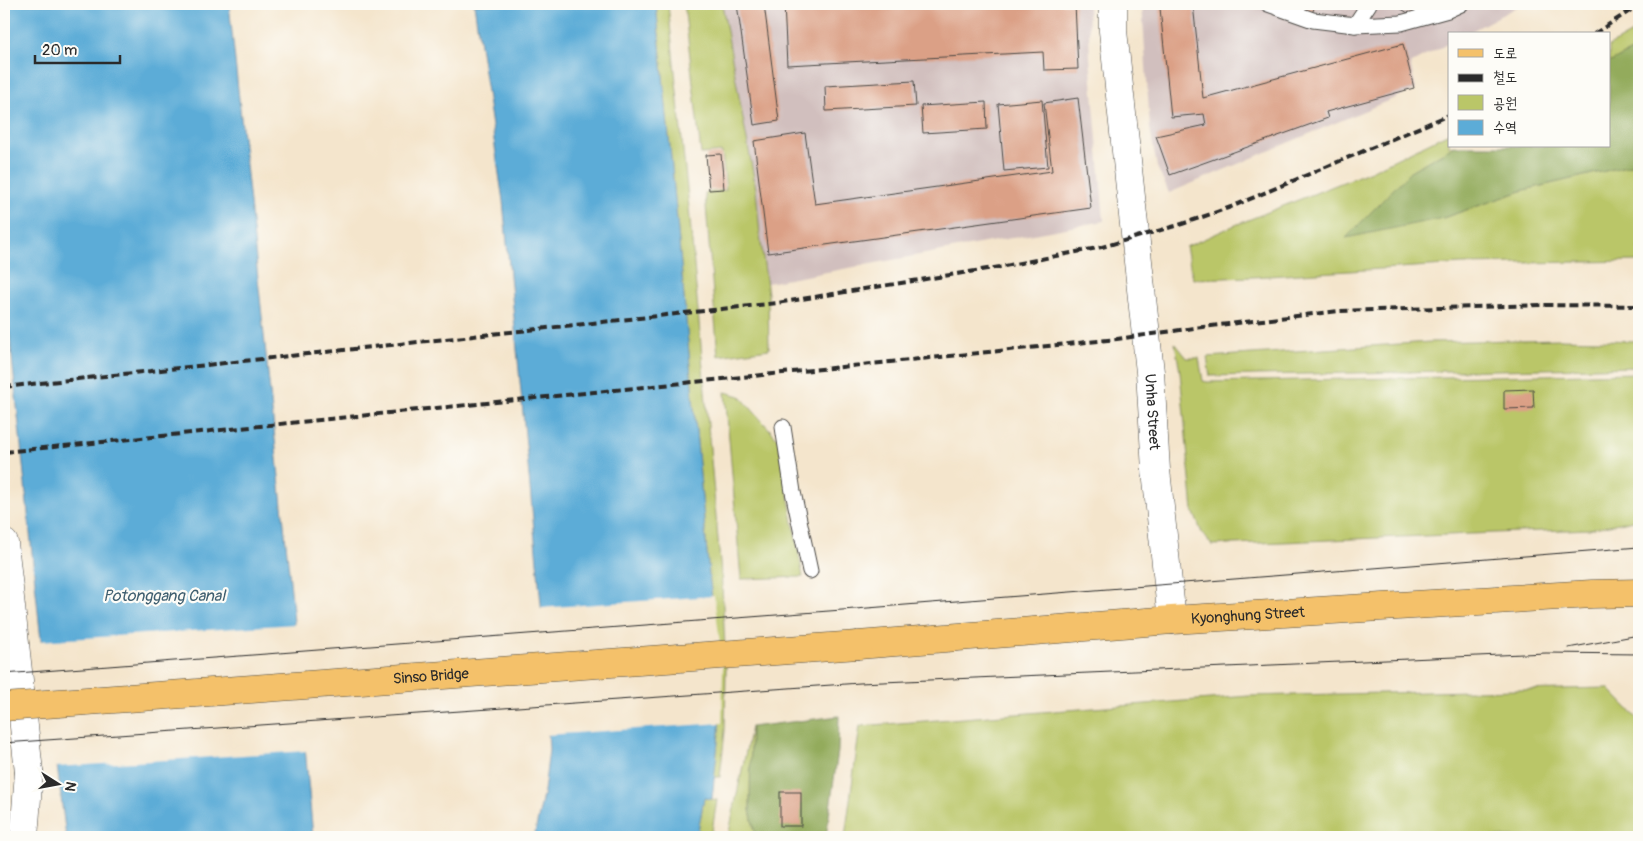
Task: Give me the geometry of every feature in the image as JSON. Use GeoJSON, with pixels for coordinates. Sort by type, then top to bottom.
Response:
{"type":"FeatureCollection","features":[{"type":"Feature","properties":{"kind":"main road","name":"Kyonghung Street"},"geometry":{"type":"LineString","coordinates":[[858,645],[1172,620],[1592,594],[1639,593]]}},
{"type":"Feature","properties":{"kind":"main road","name":"Sinso Bridge"},"geometry":{"type":"LineString","coordinates":[[4,707],[858,645]]}},
{"type":"Feature","properties":{"kind":"street","name":"Unha Street"},"geometry":{"type":"LineString","coordinates":[[1113,4],[1113,31],[1150,372],[1156,470],[1172,620]]}},
{"type":"Feature","properties":{"kind":"street"},"geometry":{"type":"LineString","coordinates":[[4,543],[29,772],[24,837]]}},
{"type":"Feature","properties":{"kind":"lane"},"geometry":{"type":"LineString","coordinates":[[1268,4],[1313,20],[1355,26],[1401,23],[1448,10],[1461,4]]}},
{"type":"Feature","properties":{"kind":"lane"},"geometry":{"type":"LineString","coordinates":[[1355,26],[1369,4]]}},
{"type":"Feature","properties":{"kind":"lane"},"geometry":{"type":"LineString","coordinates":[[783,427],[793,492],[810,571]]}},
{"type":"Feature","properties":{"kind":"shaded area"},"geometry":{"type":"Polygon","coordinates":[[[712,4],[1088,4],[1090,58],[1104,221],[762,284],[712,4]]]}},
{"type":"Feature","properties":{"kind":"shaded area"},"geometry":{"type":"Polygon","coordinates":[[[1142,4],[1522,4],[1470,32],[1448,32],[1448,44],[1410,64],[1416,89],[1169,193],[1157,167],[1150,128],[1142,4]]]}},
{"type":"Feature","properties":{"kind":"green space"},"geometry":{"type":"Polygon","coordinates":[[[656,4],[668,4],[689,208],[722,585],[726,668],[725,731],[720,777],[714,777],[719,733],[721,667],[709,575],[656,4]]]}},
{"type":"Feature","properties":{"kind":"green space"},"geometry":{"type":"Polygon","coordinates":[[[684,4],[722,4],[756,189],[768,294],[769,349],[718,356],[705,193],[726,190],[722,152],[701,154],[684,4]]]}},
{"type":"Feature","properties":{"kind":"green space"},"geometry":{"type":"Polygon","coordinates":[[[1639,29],[1639,47],[1610,62],[1610,45],[1639,29]]]}},
{"type":"Feature","properties":{"kind":"green space"},"geometry":{"type":"Polygon","coordinates":[[[1639,47],[1639,163],[1524,190],[1443,218],[1346,238],[1412,170],[1451,148],[1610,148],[1610,62],[1639,47]]]}},
{"type":"Feature","properties":{"kind":"green space"},"geometry":{"type":"Polygon","coordinates":[[[1448,133],[1448,148],[1451,148],[1412,170],[1443,218],[1524,190],[1639,163],[1639,261],[1462,264],[1193,279],[1186,247],[1233,226],[1371,171],[1448,133]]]}},
{"type":"Feature","properties":{"kind":"green space"},"geometry":{"type":"Polygon","coordinates":[[[1560,339],[1639,341],[1639,367],[1210,376],[1207,357],[1430,342],[1560,339]]]}},
{"type":"Feature","properties":{"kind":"green space"},"geometry":{"type":"Polygon","coordinates":[[[1175,343],[1187,358],[1199,358],[1203,381],[1207,382],[1639,373],[1639,519],[1589,529],[1212,545],[1202,533],[1193,511],[1180,372],[1175,343]]]}},
{"type":"Feature","properties":{"kind":"green space"},"geometry":{"type":"Polygon","coordinates":[[[725,392],[740,396],[778,439],[803,577],[741,579],[725,392]]]}},
{"type":"Feature","properties":{"kind":"green space"},"geometry":{"type":"Polygon","coordinates":[[[1608,688],[1639,720],[1639,837],[845,837],[860,726],[1249,696],[1608,688]]]}},
{"type":"Feature","properties":{"kind":"green space"},"geometry":{"type":"Polygon","coordinates":[[[839,716],[838,751],[826,837],[756,837],[750,810],[751,727],[839,716]]]}},
{"type":"Feature","properties":{"kind":"green space"},"geometry":{"type":"Polygon","coordinates":[[[751,727],[750,810],[756,837],[728,837],[751,727]]]}},
{"type":"Feature","properties":{"kind":"green space"},"geometry":{"type":"Polygon","coordinates":[[[704,798],[717,800],[711,837],[697,837],[704,798]]]}},
{"type":"Feature","properties":{"kind":"water","name":"Potonggang Canal"},"geometry":{"type":"Polygon","coordinates":[[[4,4],[229,4],[292,600],[313,837],[66,837],[40,631],[4,279],[4,4]]]}},
{"type":"Feature","properties":{"kind":"water"},"geometry":{"type":"Polygon","coordinates":[[[474,4],[656,4],[709,575],[721,667],[719,733],[712,799],[704,798],[697,837],[534,837],[544,791],[549,750],[541,604],[503,201],[474,4]]]}},
{"type":"Feature","properties":{"kind":"pier"},"geometry":{"type":"Polygon","coordinates":[[[714,596],[723,667],[722,723],[546,735],[539,608],[714,596]]]}},
{"type":"Feature","properties":{"kind":"pier"},"geometry":{"type":"Polygon","coordinates":[[[296,624],[307,751],[56,767],[39,641],[296,624]]]}},
{"type":"Feature","properties":{"kind":"building"},"geometry":{"type":"Polygon","coordinates":[[[737,4],[764,4],[779,121],[754,125],[737,4]]]}},
{"type":"Feature","properties":{"kind":"building"},"geometry":{"type":"Polygon","coordinates":[[[784,4],[1075,4],[1078,69],[1044,70],[1043,52],[787,65],[784,4]]]}},
{"type":"Feature","properties":{"kind":"building"},"geometry":{"type":"Polygon","coordinates":[[[1193,4],[1203,98],[1403,44],[1414,88],[1326,112],[1328,118],[1170,175],[1156,136],[1206,125],[1204,114],[1171,117],[1160,8],[1193,4]]]}},
{"type":"Feature","properties":{"kind":"building"},"geometry":{"type":"Polygon","coordinates":[[[1293,4],[1316,4],[1312,13],[1293,4]]]}},
{"type":"Feature","properties":{"kind":"building"},"geometry":{"type":"Polygon","coordinates":[[[1393,4],[1431,4],[1427,12],[1408,13],[1393,4]]]}},
{"type":"Feature","properties":{"kind":"building"},"geometry":{"type":"Polygon","coordinates":[[[914,81],[916,106],[826,111],[825,86],[914,81]]]}},
{"type":"Feature","properties":{"kind":"building"},"geometry":{"type":"Polygon","coordinates":[[[1078,98],[1091,208],[768,253],[754,141],[805,133],[815,204],[1052,171],[1044,103],[1078,98]]]}},
{"type":"Feature","properties":{"kind":"building"},"geometry":{"type":"Polygon","coordinates":[[[1042,100],[1048,167],[1004,171],[998,104],[1042,100]]]}},
{"type":"Feature","properties":{"kind":"building"},"geometry":{"type":"Polygon","coordinates":[[[986,102],[987,129],[923,133],[921,106],[986,102]]]}},
{"type":"Feature","properties":{"kind":"building"},"geometry":{"type":"Polygon","coordinates":[[[721,154],[724,189],[709,190],[706,155],[721,154]]]}},
{"type":"Feature","properties":{"kind":"building"},"geometry":{"type":"Polygon","coordinates":[[[1533,389],[1534,408],[1504,409],[1504,390],[1533,389]]]}},
{"type":"Feature","properties":{"kind":"building"},"geometry":{"type":"Polygon","coordinates":[[[780,792],[801,792],[801,826],[780,826],[780,792]]]}},
{"type":"Feature","properties":{"kind":"building"},"geometry":{"type":"Polygon","coordinates":[[[851,832],[884,836],[884,837],[851,837],[851,832]]]}},
{"type":"Feature","properties":{"kind":"tram line"},"geometry":{"type":"LineString","coordinates":[[4,674],[1639,547]]}},
{"type":"Feature","properties":{"kind":"tram line"},"geometry":{"type":"LineString","coordinates":[[1568,648],[1639,635]]}},
{"type":"Feature","properties":{"kind":"tram line"},"geometry":{"type":"LineString","coordinates":[[4,743],[860,683],[1546,653],[1639,654]]}},
{"type":"Feature","properties":{"kind":"railway"},"geometry":{"type":"LineString","coordinates":[[1597,32],[1639,5]]}},
{"type":"Feature","properties":{"kind":"railway"},"geometry":{"type":"LineString","coordinates":[[4,387],[777,303],[1000,267],[1102,247],[1182,224],[1231,207],[1448,115]]}},
{"type":"Feature","properties":{"kind":"railway"},"geometry":{"type":"LineString","coordinates":[[4,452],[1117,339],[1339,311],[1542,305],[1639,306]]}}]}
